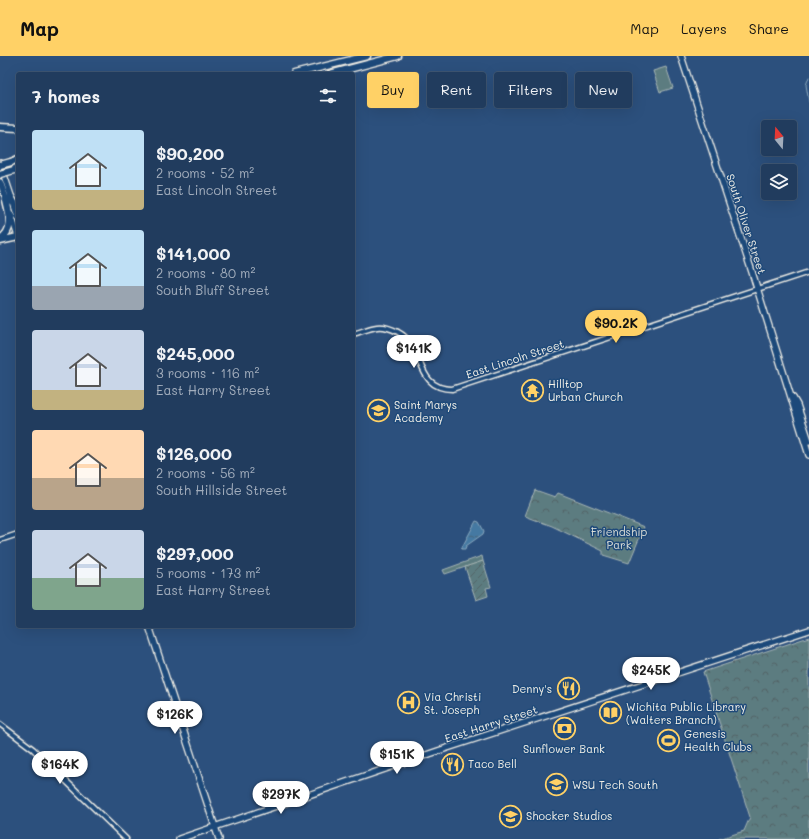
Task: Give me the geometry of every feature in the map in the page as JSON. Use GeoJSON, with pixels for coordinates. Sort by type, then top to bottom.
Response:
{"type":"FeatureCollection","features":[{"type":"Feature","properties":{"kind":"highway"},"geometry":{"type":"LineString","coordinates":[[302,72],[367,56]]}},
{"type":"Feature","properties":{"kind":"highway"},"geometry":{"type":"LineString","coordinates":[[338,72],[398,56]]}},
{"type":"Feature","properties":{"kind":"highway"},"geometry":{"type":"LineString","coordinates":[[0,127],[16,128]]}},
{"type":"Feature","properties":{"kind":"highway"},"geometry":{"type":"LineString","coordinates":[[0,164],[16,160]]}},
{"type":"Feature","properties":{"kind":"highway"},"geometry":{"type":"LineString","coordinates":[[0,174],[16,169]]}},
{"type":"Feature","properties":{"kind":"highway"},"geometry":{"type":"LineString","coordinates":[[9,198],[16,207]]}},
{"type":"Feature","properties":{"kind":"highway"},"geometry":{"type":"LineString","coordinates":[[0,240],[8,232],[10,226],[9,198]]}},
{"type":"Feature","properties":{"kind":"highway"},"geometry":{"type":"LineString","coordinates":[[0,240],[16,236]]}},
{"type":"Feature","properties":{"kind":"main road","name":"South Oliver Street"},"geometry":{"type":"LineString","coordinates":[[681,56],[758,289],[809,455]]}},
{"type":"Feature","properties":{"kind":"main road"},"geometry":{"type":"LineString","coordinates":[[0,164],[16,228]]}},
{"type":"Feature","properties":{"kind":"main road"},"geometry":{"type":"LineString","coordinates":[[0,182],[16,213]]}},
{"type":"Feature","properties":{"kind":"main road","name":"South Oliver Street"},"geometry":{"type":"LineString","coordinates":[[792,398],[797,405],[809,441]]}},
{"type":"Feature","properties":{"kind":"main road"},"geometry":{"type":"LineString","coordinates":[[149,628],[219,839]]}},
{"type":"Feature","properties":{"kind":"main road","name":"East Harry Street"},"geometry":{"type":"LineString","coordinates":[[179,839],[438,751],[809,630]]}},
{"type":"Feature","properties":{"kind":"street","name":"East Lincoln Street"},"geometry":{"type":"LineString","coordinates":[[355,333],[378,327],[392,329],[405,336],[414,346],[425,375],[432,383],[448,389],[465,386],[675,315],[809,272]]}},
{"type":"Feature","properties":{"kind":"street"},"geometry":{"type":"LineString","coordinates":[[0,540],[16,535]]}},
{"type":"Feature","properties":{"kind":"street"},"geometry":{"type":"LineString","coordinates":[[0,724],[39,754],[126,839]]}},
{"type":"Feature","properties":{"kind":"green space"},"geometry":{"type":"Polygon","coordinates":[[[666,67],[673,88],[660,92],[653,71],[666,67]]]}},
{"type":"Feature","properties":{"kind":"green space","name":"Friendship Park"},"geometry":{"type":"Polygon","coordinates":[[[535,490],[555,497],[558,493],[644,527],[629,563],[603,555],[603,551],[552,526],[525,516],[535,490]]]}},
{"type":"Feature","properties":{"kind":"green space"},"geometry":{"type":"Polygon","coordinates":[[[482,556],[483,561],[445,574],[443,570],[482,556]]]}},
{"type":"Feature","properties":{"kind":"green space"},"geometry":{"type":"Polygon","coordinates":[[[483,561],[491,587],[486,588],[488,596],[476,600],[465,567],[483,561]]]}},
{"type":"Feature","properties":{"kind":"green space"},"geometry":{"type":"Polygon","coordinates":[[[809,637],[809,839],[719,839],[744,831],[750,817],[703,672],[809,637]]]}},
{"type":"Feature","properties":{"kind":"water"},"geometry":{"type":"Polygon","coordinates":[[[476,521],[479,522],[484,531],[483,534],[466,546],[465,549],[461,549],[476,521]]]}},
{"type":"Feature","properties":{"kind":"waterway"},"geometry":{"type":"LineString","coordinates":[[809,77],[806,85],[809,102]]}},
{"type":"Feature","properties":{"kind":"place","name":"Hilltop Urban Church"},"geometry":{"type":"Point","coordinates":[532,390]}},
{"type":"Feature","properties":{"kind":"place","name":"Saint Marys Academy"},"geometry":{"type":"Point","coordinates":[379,411]}},
{"type":"Feature","properties":{"kind":"place","name":"Denny's"},"geometry":{"type":"Point","coordinates":[568,689]}},
{"type":"Feature","properties":{"kind":"place","name":"Via Christi St. Joseph"},"geometry":{"type":"Point","coordinates":[408,703]}},
{"type":"Feature","properties":{"kind":"place","name":"Wichita Public Library (Walters Branch)"},"geometry":{"type":"Point","coordinates":[610,713]}},
{"type":"Feature","properties":{"kind":"place","name":"Sunflower Bank"},"geometry":{"type":"Point","coordinates":[564,729]}},
{"type":"Feature","properties":{"kind":"place","name":"Genesis Health Clubs"},"geometry":{"type":"Point","coordinates":[668,740]}},
{"type":"Feature","properties":{"kind":"place","name":"Taco Bell"},"geometry":{"type":"Point","coordinates":[452,764]}},
{"type":"Feature","properties":{"kind":"place","name":"WSU Tech South"},"geometry":{"type":"Point","coordinates":[557,785]}},
{"type":"Feature","properties":{"kind":"place","name":"Shocker Studios"},"geometry":{"type":"Point","coordinates":[510,816]}}]}
